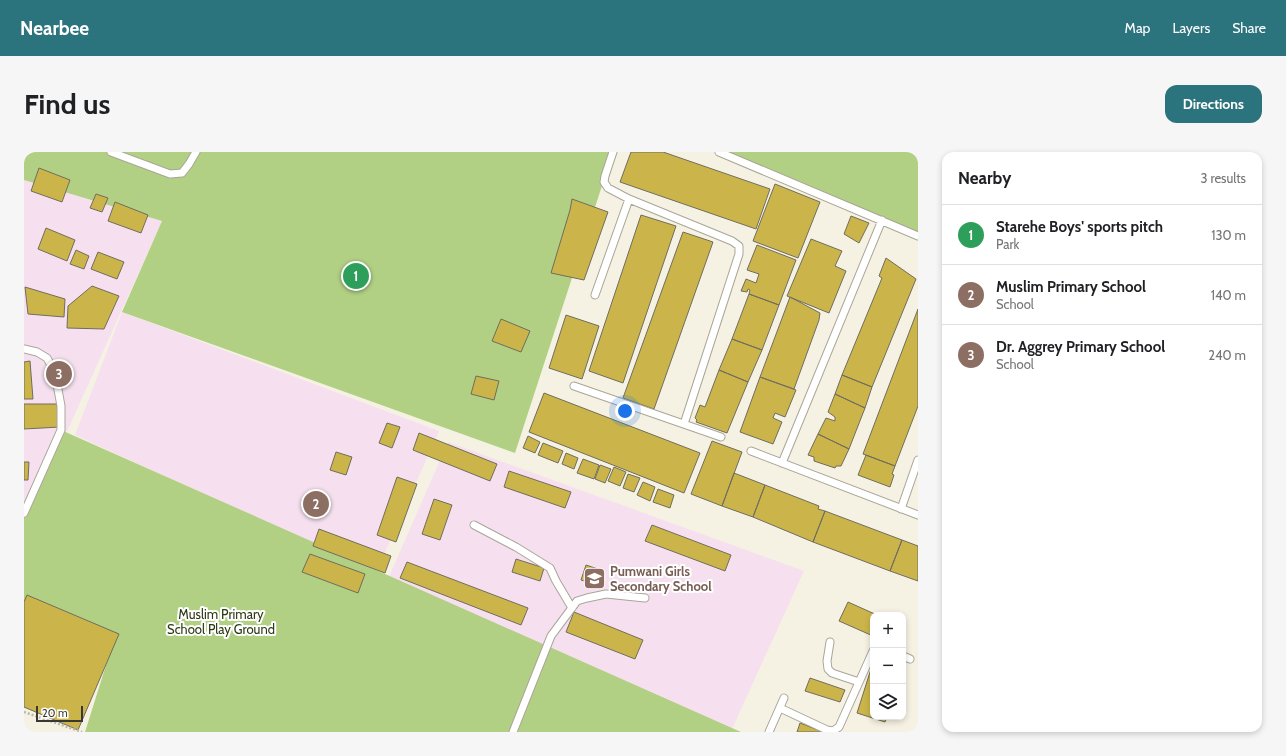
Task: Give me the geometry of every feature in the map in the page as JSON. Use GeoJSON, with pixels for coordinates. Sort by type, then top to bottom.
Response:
{"type":"FeatureCollection","features":[{"type":"Feature","properties":{"kind":"lane"},"geometry":{"type":"LineString","coordinates":[[111,152],[170,174],[182,173],[196,152]]}},
{"type":"Feature","properties":{"kind":"lane"},"geometry":{"type":"LineString","coordinates":[[613,152],[604,182],[608,188],[629,199],[732,241],[739,246],[739,254],[684,424]]}},
{"type":"Feature","properties":{"kind":"lane"},"geometry":{"type":"LineString","coordinates":[[719,152],[918,236]]}},
{"type":"Feature","properties":{"kind":"lane"},"geometry":{"type":"LineString","coordinates":[[595,296],[629,199]]}},
{"type":"Feature","properties":{"kind":"lane"},"geometry":{"type":"LineString","coordinates":[[782,463],[882,220]]}},
{"type":"Feature","properties":{"kind":"lane"},"geometry":{"type":"LineString","coordinates":[[24,349],[38,352],[47,358],[55,373],[61,406],[61,430],[24,513]]}},
{"type":"Feature","properties":{"kind":"lane"},"geometry":{"type":"LineString","coordinates":[[574,386],[720,437]]}},
{"type":"Feature","properties":{"kind":"lane"},"geometry":{"type":"LineString","coordinates":[[751,451],[918,516]]}},
{"type":"Feature","properties":{"kind":"lane"},"geometry":{"type":"LineString","coordinates":[[901,509],[918,460]]}},
{"type":"Feature","properties":{"kind":"lane"},"geometry":{"type":"LineString","coordinates":[[474,525],[516,547],[550,568],[572,608]]}},
{"type":"Feature","properties":{"kind":"lane"},"geometry":{"type":"LineString","coordinates":[[513,732],[551,636],[577,601],[606,594],[645,598]]}},
{"type":"Feature","properties":{"kind":"lane"},"geometry":{"type":"LineString","coordinates":[[830,642],[827,661],[828,669],[832,673],[859,682]]}},
{"type":"Feature","properties":{"kind":"lane"},"geometry":{"type":"LineString","coordinates":[[780,708],[827,730],[833,731],[839,727],[870,658]]}},
{"type":"Feature","properties":{"kind":"lane"},"geometry":{"type":"LineString","coordinates":[[769,732],[784,698]]}},
{"type":"Feature","properties":{"kind":"path"},"geometry":{"type":"LineString","coordinates":[[24,712],[82,732]]}},
{"type":"Feature","properties":{"kind":"shaded area"},"geometry":{"type":"Polygon","coordinates":[[[24,180],[162,221],[24,527],[24,180]]]}},
{"type":"Feature","properties":{"kind":"shaded area"},"geometry":{"type":"Polygon","coordinates":[[[122,312],[439,431],[376,573],[75,435],[122,312]]]}},
{"type":"Feature","properties":{"kind":"shaded area","name":"Pumwani Girls Secondary School"},"geometry":{"type":"Polygon","coordinates":[[[448,442],[804,571],[732,729],[385,586],[448,442]]]}},
{"type":"Feature","properties":{"kind":"green space"},"geometry":{"type":"Polygon","coordinates":[[[24,152],[613,152],[515,453],[122,312],[162,221],[24,180],[24,152]]]}},
{"type":"Feature","properties":{"kind":"green space"},"geometry":{"type":"Polygon","coordinates":[[[717,152],[918,152],[918,237],[717,152]]]}},
{"type":"Feature","properties":{"kind":"green space","name":"Muslim Primary School Play Ground"},"geometry":{"type":"Polygon","coordinates":[[[61,430],[741,732],[85,732],[112,646],[24,601],[24,513],[61,430]]]}},
{"type":"Feature","properties":{"kind":"building"},"geometry":{"type":"Polygon","coordinates":[[[631,152],[663,152],[770,189],[756,229],[620,182],[631,152]]]}},
{"type":"Feature","properties":{"kind":"building"},"geometry":{"type":"Polygon","coordinates":[[[39,168],[70,180],[62,202],[31,191],[39,168]]]}},
{"type":"Feature","properties":{"kind":"building"},"geometry":{"type":"Polygon","coordinates":[[[775,184],[820,202],[798,258],[753,241],[775,184]]]}},
{"type":"Feature","properties":{"kind":"building"},"geometry":{"type":"Polygon","coordinates":[[[96,194],[108,198],[102,212],[90,208],[96,194]]]}},
{"type":"Feature","properties":{"kind":"building"},"geometry":{"type":"Polygon","coordinates":[[[572,199],[608,212],[584,280],[551,273],[572,199]]]}},
{"type":"Feature","properties":{"kind":"building"},"geometry":{"type":"Polygon","coordinates":[[[115,202],[148,215],[141,233],[108,221],[115,202]]]}},
{"type":"Feature","properties":{"kind":"building"},"geometry":{"type":"Polygon","coordinates":[[[641,215],[676,226],[623,383],[589,371],[641,215]]]}},
{"type":"Feature","properties":{"kind":"building"},"geometry":{"type":"Polygon","coordinates":[[[851,216],[869,223],[859,243],[844,234],[851,216]]]}},
{"type":"Feature","properties":{"kind":"building"},"geometry":{"type":"Polygon","coordinates":[[[46,228],[75,240],[67,261],[38,249],[46,228]]]}},
{"type":"Feature","properties":{"kind":"building"},"geometry":{"type":"Polygon","coordinates":[[[683,232],[713,242],[654,409],[623,398],[683,232]]]}},
{"type":"Feature","properties":{"kind":"building"},"geometry":{"type":"Polygon","coordinates":[[[811,239],[842,251],[835,266],[846,271],[829,313],[787,296],[811,239]]]}},
{"type":"Feature","properties":{"kind":"building"},"geometry":{"type":"Polygon","coordinates":[[[757,245],[796,260],[779,305],[749,294],[750,290],[748,289],[747,292],[741,291],[746,279],[756,283],[759,274],[747,270],[757,245]]]}},
{"type":"Feature","properties":{"kind":"building"},"geometry":{"type":"Polygon","coordinates":[[[76,250],[89,256],[84,269],[70,264],[76,250]]]}},
{"type":"Feature","properties":{"kind":"building"},"geometry":{"type":"Polygon","coordinates":[[[98,252],[124,262],[117,279],[91,269],[98,252]]]}},
{"type":"Feature","properties":{"kind":"building"},"geometry":{"type":"Polygon","coordinates":[[[886,258],[916,279],[872,387],[842,375],[882,278],[879,276],[886,258]]]}},
{"type":"Feature","properties":{"kind":"building"},"geometry":{"type":"Polygon","coordinates":[[[92,286],[119,296],[104,329],[67,328],[68,306],[92,286]]]}},
{"type":"Feature","properties":{"kind":"building"},"geometry":{"type":"Polygon","coordinates":[[[25,287],[65,299],[64,317],[28,314],[25,287]]]}},
{"type":"Feature","properties":{"kind":"building"},"geometry":{"type":"Polygon","coordinates":[[[749,294],[779,305],[762,350],[732,339],[749,294]]]}},
{"type":"Feature","properties":{"kind":"building"},"geometry":{"type":"Polygon","coordinates":[[[790,297],[820,313],[819,320],[794,389],[760,377],[790,297]]]}},
{"type":"Feature","properties":{"kind":"building"},"geometry":{"type":"Polygon","coordinates":[[[918,309],[918,406],[895,466],[863,454],[918,309]]]}},
{"type":"Feature","properties":{"kind":"building"},"geometry":{"type":"Polygon","coordinates":[[[566,315],[599,326],[582,379],[549,368],[566,315]]]}},
{"type":"Feature","properties":{"kind":"building"},"geometry":{"type":"Polygon","coordinates":[[[501,319],[530,331],[521,352],[492,341],[501,319]]]}},
{"type":"Feature","properties":{"kind":"building"},"geometry":{"type":"Polygon","coordinates":[[[732,339],[762,350],[748,382],[719,370],[732,339]]]}},
{"type":"Feature","properties":{"kind":"building"},"geometry":{"type":"Polygon","coordinates":[[[30,361],[33,399],[24,399],[24,362],[30,361]]]}},
{"type":"Feature","properties":{"kind":"building"},"geometry":{"type":"Polygon","coordinates":[[[719,370],[748,382],[727,433],[696,422],[697,420],[695,418],[700,405],[705,407],[719,370]]]}},
{"type":"Feature","properties":{"kind":"building"},"geometry":{"type":"Polygon","coordinates":[[[842,375],[872,387],[865,408],[835,394],[842,375]]]}},
{"type":"Feature","properties":{"kind":"building"},"geometry":{"type":"Polygon","coordinates":[[[476,376],[499,381],[494,400],[471,394],[476,376]]]}},
{"type":"Feature","properties":{"kind":"building"},"geometry":{"type":"Polygon","coordinates":[[[760,377],[796,390],[785,417],[775,413],[773,418],[782,422],[773,444],[740,432],[760,377]]]}},
{"type":"Feature","properties":{"kind":"building"},"geometry":{"type":"Polygon","coordinates":[[[544,393],[700,453],[684,493],[529,432],[544,393]]]}},
{"type":"Feature","properties":{"kind":"building"},"geometry":{"type":"Polygon","coordinates":[[[835,394],[865,408],[849,449],[818,434],[826,418],[835,421],[835,417],[828,412],[835,394]]]}},
{"type":"Feature","properties":{"kind":"building"},"geometry":{"type":"Polygon","coordinates":[[[24,404],[57,404],[60,427],[24,429],[24,404]]]}},
{"type":"Feature","properties":{"kind":"building"},"geometry":{"type":"Polygon","coordinates":[[[387,423],[400,427],[392,448],[379,443],[387,423]]]}},
{"type":"Feature","properties":{"kind":"building"},"geometry":{"type":"Polygon","coordinates":[[[419,433],[497,464],[490,481],[413,450],[419,433]]]}},
{"type":"Feature","properties":{"kind":"building"},"geometry":{"type":"Polygon","coordinates":[[[818,434],[849,449],[841,466],[836,466],[835,468],[814,461],[814,457],[808,455],[818,434]]]}},
{"type":"Feature","properties":{"kind":"building"},"geometry":{"type":"Polygon","coordinates":[[[528,436],[540,442],[535,453],[523,448],[528,436]]]}},
{"type":"Feature","properties":{"kind":"building"},"geometry":{"type":"Polygon","coordinates":[[[712,441],[742,452],[722,506],[691,494],[712,441]]]}},
{"type":"Feature","properties":{"kind":"building"},"geometry":{"type":"Polygon","coordinates":[[[543,443],[563,451],[558,463],[538,455],[543,443]]]}},
{"type":"Feature","properties":{"kind":"building"},"geometry":{"type":"Polygon","coordinates":[[[336,452],[352,457],[346,475],[330,470],[336,452]]]}},
{"type":"Feature","properties":{"kind":"building"},"geometry":{"type":"Polygon","coordinates":[[[566,453],[578,458],[574,469],[562,464],[566,453]]]}},
{"type":"Feature","properties":{"kind":"building"},"geometry":{"type":"Polygon","coordinates":[[[866,455],[895,466],[890,487],[858,475],[866,455]]]}},
{"type":"Feature","properties":{"kind":"building"},"geometry":{"type":"Polygon","coordinates":[[[583,459],[599,465],[594,479],[577,473],[583,459]]]}},
{"type":"Feature","properties":{"kind":"building"},"geometry":{"type":"Polygon","coordinates":[[[24,462],[29,462],[28,480],[24,480],[24,462]]]}},
{"type":"Feature","properties":{"kind":"building"},"geometry":{"type":"Polygon","coordinates":[[[600,465],[611,469],[605,483],[595,479],[600,465]]]}},
{"type":"Feature","properties":{"kind":"building"},"geometry":{"type":"Polygon","coordinates":[[[614,467],[626,472],[620,486],[608,481],[614,467]]]}},
{"type":"Feature","properties":{"kind":"building"},"geometry":{"type":"Polygon","coordinates":[[[509,471],[571,492],[565,508],[504,487],[509,471]]]}},
{"type":"Feature","properties":{"kind":"building"},"geometry":{"type":"Polygon","coordinates":[[[734,473],[765,485],[753,517],[722,506],[734,473]]]}},
{"type":"Feature","properties":{"kind":"building"},"geometry":{"type":"Polygon","coordinates":[[[628,474],[640,478],[634,492],[623,488],[628,474]]]}},
{"type":"Feature","properties":{"kind":"building"},"geometry":{"type":"Polygon","coordinates":[[[397,477],[417,484],[396,542],[377,535],[397,477]]]}},
{"type":"Feature","properties":{"kind":"building"},"geometry":{"type":"Polygon","coordinates":[[[643,482],[655,487],[650,501],[637,495],[643,482]]]}},
{"type":"Feature","properties":{"kind":"building"},"geometry":{"type":"Polygon","coordinates":[[[765,485],[819,506],[818,509],[825,511],[813,542],[753,517],[765,485]]]}},
{"type":"Feature","properties":{"kind":"building"},"geometry":{"type":"Polygon","coordinates":[[[658,489],[674,495],[670,508],[653,502],[658,489]]]}},
{"type":"Feature","properties":{"kind":"building"},"geometry":{"type":"Polygon","coordinates":[[[434,499],[452,505],[440,540],[422,534],[434,499]]]}},
{"type":"Feature","properties":{"kind":"building"},"geometry":{"type":"Polygon","coordinates":[[[825,511],[902,540],[890,571],[813,542],[825,511]]]}},
{"type":"Feature","properties":{"kind":"building"},"geometry":{"type":"Polygon","coordinates":[[[652,525],[731,555],[725,571],[645,541],[652,525]]]}},
{"type":"Feature","properties":{"kind":"building"},"geometry":{"type":"Polygon","coordinates":[[[319,529],[391,556],[385,573],[313,546],[319,529]]]}},
{"type":"Feature","properties":{"kind":"building"},"geometry":{"type":"Polygon","coordinates":[[[902,540],[918,546],[918,581],[890,571],[902,540]]]}},
{"type":"Feature","properties":{"kind":"building"},"geometry":{"type":"Polygon","coordinates":[[[310,554],[365,574],[358,593],[302,572],[310,554]]]}},
{"type":"Feature","properties":{"kind":"building"},"geometry":{"type":"Polygon","coordinates":[[[516,559],[544,568],[540,581],[512,572],[516,559]]]}},
{"type":"Feature","properties":{"kind":"building"},"geometry":{"type":"Polygon","coordinates":[[[407,562],[528,608],[521,625],[400,578],[407,562]]]}},
{"type":"Feature","properties":{"kind":"building"},"geometry":{"type":"Polygon","coordinates":[[[586,565],[604,571],[599,586],[581,580],[586,565]]]}},
{"type":"Feature","properties":{"kind":"building"},"geometry":{"type":"Polygon","coordinates":[[[27,595],[119,634],[78,730],[24,707],[24,602],[27,595]]]}},
{"type":"Feature","properties":{"kind":"building"},"geometry":{"type":"Polygon","coordinates":[[[848,602],[870,612],[870,635],[839,621],[848,602]]]}},
{"type":"Feature","properties":{"kind":"building"},"geometry":{"type":"Polygon","coordinates":[[[574,612],[643,640],[635,659],[566,632],[574,612]]]}},
{"type":"Feature","properties":{"kind":"building"},"geometry":{"type":"Polygon","coordinates":[[[870,672],[870,717],[857,713],[870,672]]]}},
{"type":"Feature","properties":{"kind":"building"},"geometry":{"type":"Polygon","coordinates":[[[810,678],[845,690],[840,702],[805,691],[810,678]]]}},
{"type":"Feature","properties":{"kind":"building"},"geometry":{"type":"Polygon","coordinates":[[[800,723],[823,732],[797,732],[800,723]]]}},
{"type":"Feature","properties":{"kind":"place","name":"Starehe Boys' sports pitch"},"geometry":{"type":"Point","coordinates":[356,276]}},
{"type":"Feature","properties":{"kind":"place","name":"Dr. Aggrey Primary School"},"geometry":{"type":"Point","coordinates":[59,374]}},
{"type":"Feature","properties":{"kind":"place","name":"Muslim Primary School"},"geometry":{"type":"Point","coordinates":[316,504]}},
{"type":"Feature","properties":{"kind":"place","name":"Pumwani Girls Secondary School"},"geometry":{"type":"Point","coordinates":[595,578]}}]}
